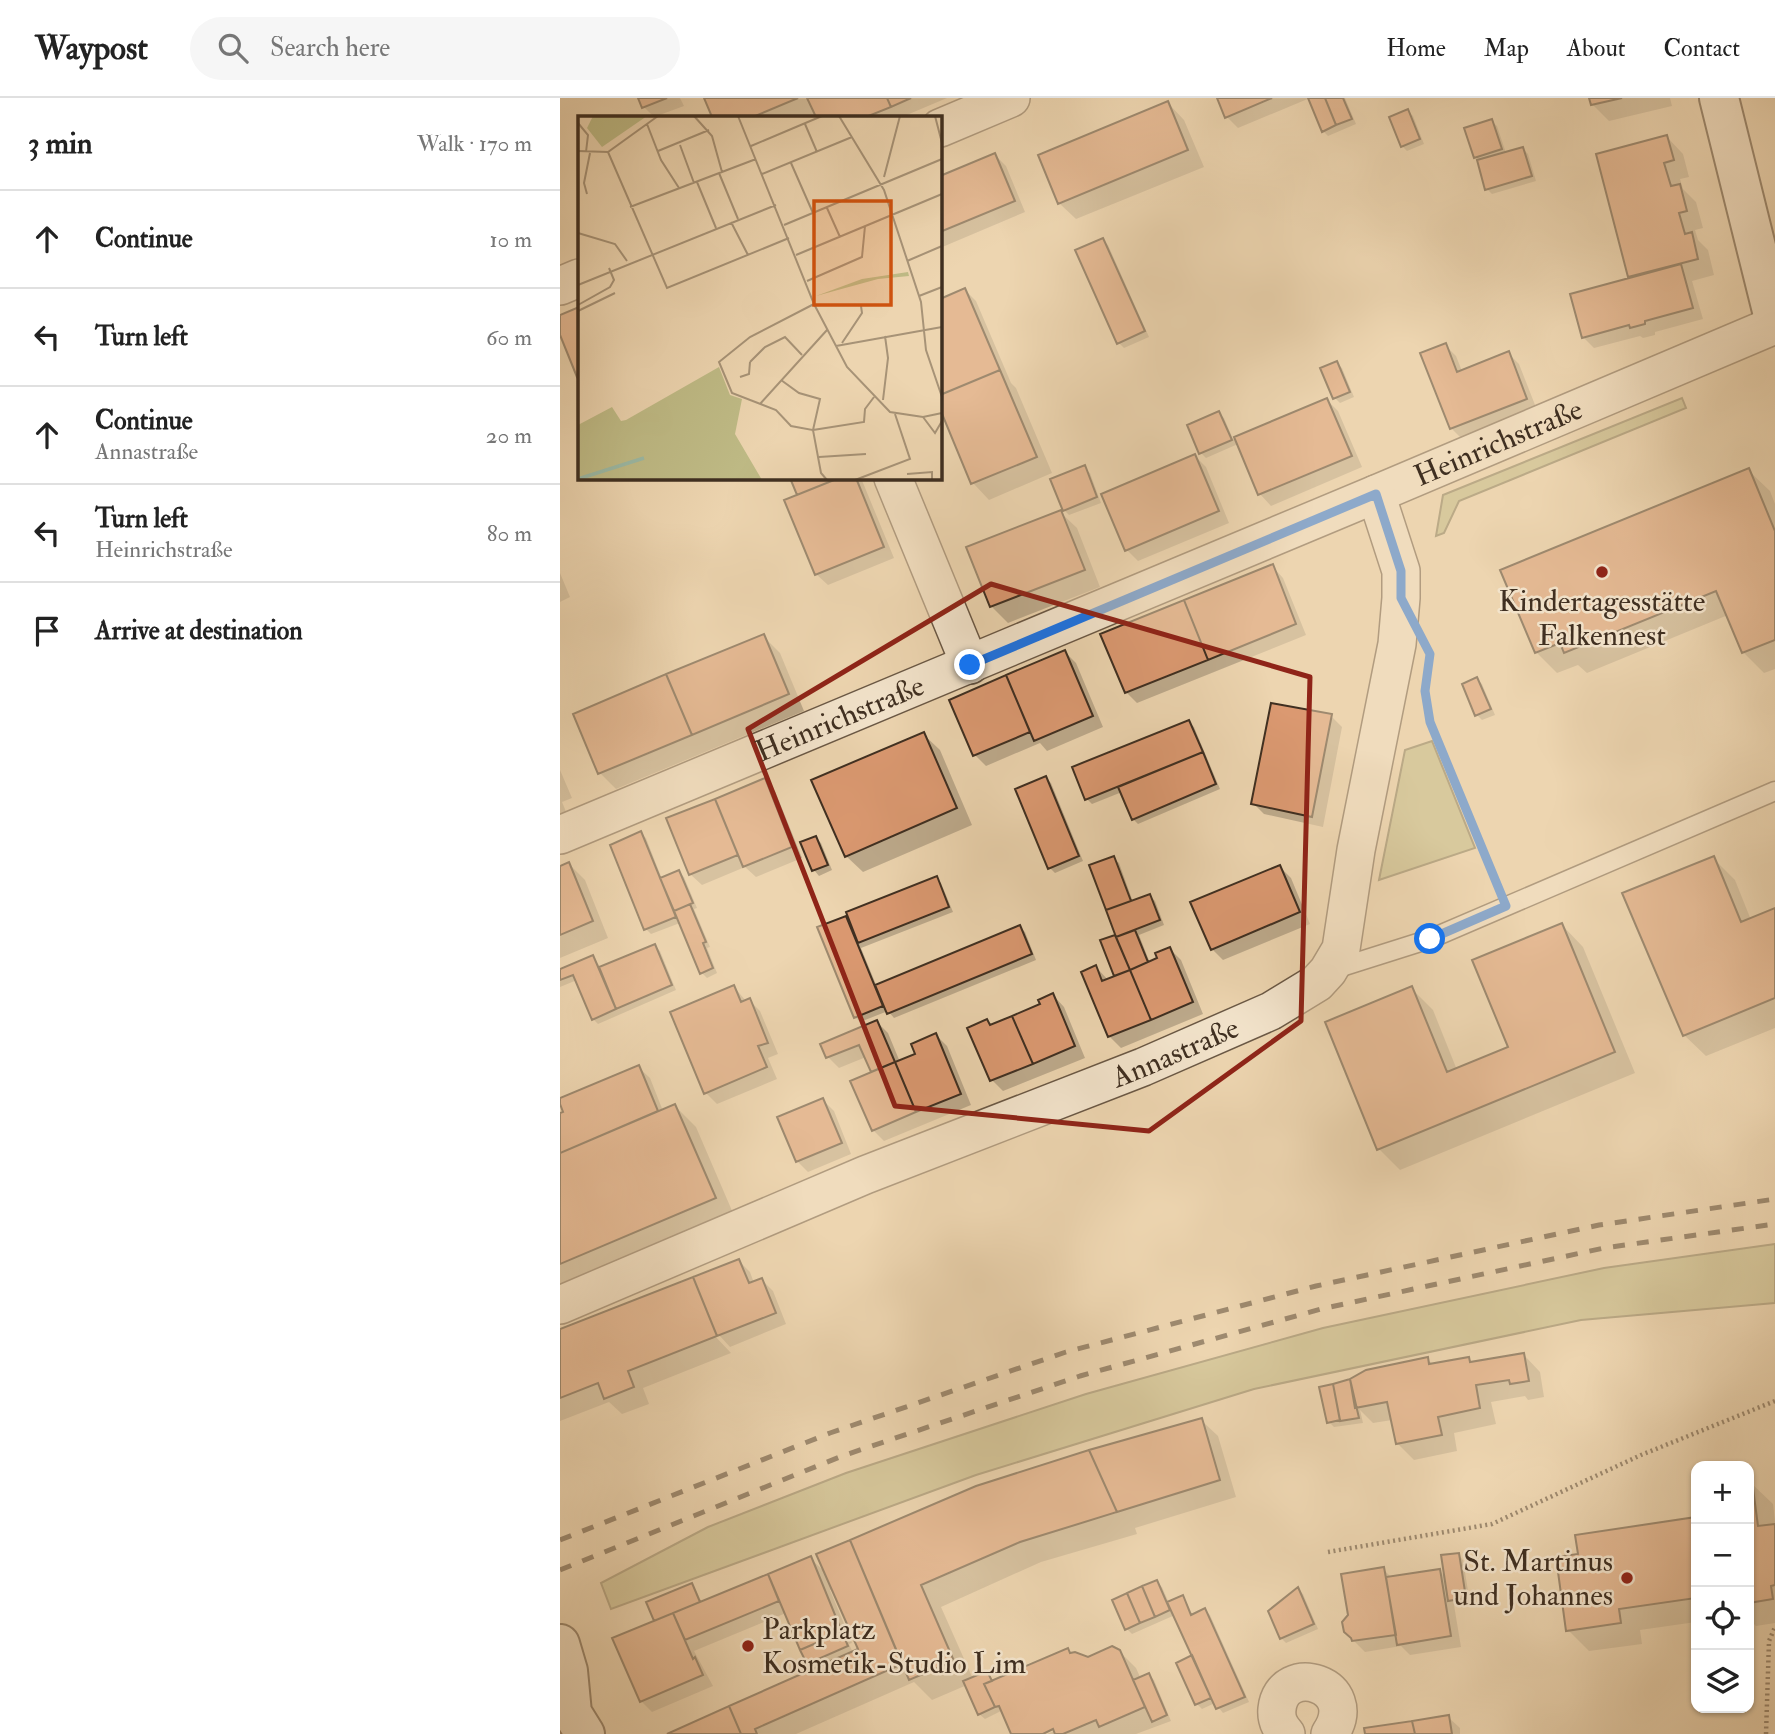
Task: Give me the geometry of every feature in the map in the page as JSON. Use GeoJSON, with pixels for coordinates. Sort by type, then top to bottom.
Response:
{"type":"FeatureCollection","features":[{"type":"Feature","properties":{"kind":"main road"},"geometry":{"type":"LineString","coordinates":[[1719,98],[1775,324]]}},
{"type":"Feature","properties":{"kind":"main road"},"geometry":{"type":"LineString","coordinates":[[560,1644],[568,1671],[572,1722]]}},
{"type":"Feature","properties":{"kind":"street"},"geometry":{"type":"LineString","coordinates":[[942,127],[1010,98]]}},
{"type":"Feature","properties":{"kind":"street"},"geometry":{"type":"LineString","coordinates":[[560,286],[578,278]]}},
{"type":"Feature","properties":{"kind":"street","name":"Heinrichstraße"},"geometry":{"type":"LineString","coordinates":[[560,835],[970,665],[1775,324]]}},
{"type":"Feature","properties":{"kind":"street"},"geometry":{"type":"LineString","coordinates":[[894,480],[970,665]]}},
{"type":"Feature","properties":{"kind":"street","name":"Annastraße"},"geometry":{"type":"LineString","coordinates":[[560,1305],[865,1175],[1154,1062],[1271,1011],[1317,983],[1341,949],[1356,850],[1397,644],[1401,571],[1376,494]]}},
{"type":"Feature","properties":{"kind":"street"},"geometry":{"type":"LineString","coordinates":[[1286,1734],[1277,1721],[1278,1702],[1289,1687],[1299,1682],[1310,1682],[1320,1684],[1336,1699],[1338,1719],[1330,1734]]}},
{"type":"Feature","properties":{"kind":"lane"},"geometry":{"type":"LineString","coordinates":[[1328,971],[1430,939],[1775,790]]}},
{"type":"Feature","properties":{"kind":"path"},"geometry":{"type":"LineString","coordinates":[[1425,691],[1430,722],[1506,906]]}},
{"type":"Feature","properties":{"kind":"path"},"geometry":{"type":"LineString","coordinates":[[1328,1552],[1492,1524],[1641,1455],[1775,1401]]}},
{"type":"Feature","properties":{"kind":"path"},"geometry":{"type":"LineString","coordinates":[[1766,1734],[1769,1641],[1775,1627]]}},
{"type":"Feature","properties":{"kind":"highlighted area"},"geometry":{"type":"Polygon","coordinates":[[[991,584],[1310,677],[1301,1021],[1149,1131],[895,1106],[748,729],[991,584]]]}},
{"type":"Feature","properties":{"kind":"shaded area"},"geometry":{"type":"Polygon","coordinates":[[[1682,398],[1686,408],[1459,501],[1444,533],[1436,536],[1443,495],[1682,398]]]}},
{"type":"Feature","properties":{"kind":"shaded area"},"geometry":{"type":"Polygon","coordinates":[[[1432,741],[1475,848],[1379,880],[1405,750],[1432,741]]]}},
{"type":"Feature","properties":{"kind":"shaded area"},"geometry":{"type":"Polygon","coordinates":[[[1775,1244],[1775,1303],[1581,1320],[1254,1389],[976,1475],[611,1609],[601,1583],[708,1527],[846,1473],[1086,1394],[1323,1328],[1604,1268],[1775,1244]]]}},
{"type":"Feature","properties":{"kind":"building"},"geometry":{"type":"Polygon","coordinates":[[[638,98],[667,98],[642,108],[638,98]]]}},
{"type":"Feature","properties":{"kind":"building"},"geometry":{"type":"Polygon","coordinates":[[[704,98],[798,98],[755,116],[712,116],[704,98]]]}},
{"type":"Feature","properties":{"kind":"building"},"geometry":{"type":"Polygon","coordinates":[[[807,98],[887,98],[891,107],[868,116],[816,116],[807,98]]]}},
{"type":"Feature","properties":{"kind":"building"},"geometry":{"type":"Polygon","coordinates":[[[887,98],[911,98],[891,107],[887,98]]]}},
{"type":"Feature","properties":{"kind":"building"},"geometry":{"type":"Polygon","coordinates":[[[1217,98],[1272,98],[1225,118],[1217,98]]]}},
{"type":"Feature","properties":{"kind":"building"},"geometry":{"type":"Polygon","coordinates":[[[1308,98],[1325,98],[1336,125],[1322,132],[1308,98]]]}},
{"type":"Feature","properties":{"kind":"building"},"geometry":{"type":"Polygon","coordinates":[[[1325,98],[1343,98],[1352,119],[1336,125],[1325,98]]]}},
{"type":"Feature","properties":{"kind":"building"},"geometry":{"type":"Polygon","coordinates":[[[1589,98],[1622,98],[1591,105],[1589,98]]]}},
{"type":"Feature","properties":{"kind":"building"},"geometry":{"type":"Polygon","coordinates":[[[1168,101],[1188,150],[1058,204],[1038,155],[1168,101]]]}},
{"type":"Feature","properties":{"kind":"building"},"geometry":{"type":"Polygon","coordinates":[[[1408,109],[1420,139],[1401,147],[1389,117],[1408,109]]]}},
{"type":"Feature","properties":{"kind":"building"},"geometry":{"type":"Polygon","coordinates":[[[1492,119],[1502,149],[1474,158],[1464,128],[1492,119]]]}},
{"type":"Feature","properties":{"kind":"building"},"geometry":{"type":"Polygon","coordinates":[[[1667,135],[1674,160],[1664,163],[1671,186],[1680,184],[1687,211],[1679,213],[1685,234],[1692,232],[1698,259],[1628,277],[1596,154],[1667,135]]]}},
{"type":"Feature","properties":{"kind":"building"},"geometry":{"type":"Polygon","coordinates":[[[1523,147],[1532,176],[1485,190],[1477,160],[1523,147]]]}},
{"type":"Feature","properties":{"kind":"building"},"geometry":{"type":"Polygon","coordinates":[[[995,153],[1015,201],[942,231],[942,175],[995,153]]]}},
{"type":"Feature","properties":{"kind":"building"},"geometry":{"type":"Polygon","coordinates":[[[1103,238],[1145,331],[1117,344],[1075,250],[1103,238]]]}},
{"type":"Feature","properties":{"kind":"building"},"geometry":{"type":"Polygon","coordinates":[[[1681,264],[1693,308],[1645,321],[1645,324],[1630,328],[1629,325],[1582,338],[1570,294],[1681,264]]]}},
{"type":"Feature","properties":{"kind":"building"},"geometry":{"type":"Polygon","coordinates":[[[965,288],[1000,370],[942,394],[942,298],[965,288]]]}},
{"type":"Feature","properties":{"kind":"building"},"geometry":{"type":"Polygon","coordinates":[[[578,307],[577,377],[560,335],[560,315],[578,307]]]}},
{"type":"Feature","properties":{"kind":"building"},"geometry":{"type":"Polygon","coordinates":[[[1446,343],[1457,372],[1509,351],[1527,399],[1450,429],[1420,353],[1446,343]]]}},
{"type":"Feature","properties":{"kind":"building"},"geometry":{"type":"Polygon","coordinates":[[[1337,361],[1350,392],[1333,399],[1320,368],[1337,361]]]}},
{"type":"Feature","properties":{"kind":"building"},"geometry":{"type":"Polygon","coordinates":[[[1000,370],[1037,457],[971,484],[942,414],[942,394],[1000,370]]]}},
{"type":"Feature","properties":{"kind":"building"},"geometry":{"type":"Polygon","coordinates":[[[1327,398],[1352,456],[1258,495],[1234,437],[1327,398]]]}},
{"type":"Feature","properties":{"kind":"building"},"geometry":{"type":"Polygon","coordinates":[[[1219,411],[1232,440],[1199,454],[1187,425],[1219,411]]]}},
{"type":"Feature","properties":{"kind":"building"},"geometry":{"type":"Polygon","coordinates":[[[1195,454],[1219,511],[1125,551],[1101,494],[1195,454]]]}},
{"type":"Feature","properties":{"kind":"building"},"geometry":{"type":"Polygon","coordinates":[[[1085,465],[1097,497],[1063,511],[1050,479],[1085,465]]]}},
{"type":"Feature","properties":{"kind":"building"},"geometry":{"type":"Polygon","coordinates":[[[1749,468],[1775,531],[1775,640],[1742,653],[1716,591],[1564,653],[1560,643],[1535,653],[1500,570],[1749,468]]]}},
{"type":"Feature","properties":{"kind":"building"},"geometry":{"type":"Polygon","coordinates":[[[791,480],[834,480],[797,495],[791,480]]]}},
{"type":"Feature","properties":{"kind":"building"},"geometry":{"type":"Polygon","coordinates":[[[834,480],[857,480],[884,547],[815,575],[784,500],[834,480]]]}},
{"type":"Feature","properties":{"kind":"building"},"geometry":{"type":"Polygon","coordinates":[[[1061,510],[1085,570],[990,607],[966,547],[1061,510]]]}},
{"type":"Feature","properties":{"kind":"building"},"geometry":{"type":"Polygon","coordinates":[[[1273,564],[1296,624],[1208,660],[1184,600],[1273,564]]]}},
{"type":"Feature","properties":{"kind":"building"},"geometry":{"type":"Polygon","coordinates":[[[1184,600],[1208,660],[1125,693],[1100,634],[1184,600]]]}},
{"type":"Feature","properties":{"kind":"building"},"geometry":{"type":"Polygon","coordinates":[[[764,634],[789,694],[692,735],[666,674],[764,634]]]}},
{"type":"Feature","properties":{"kind":"building"},"geometry":{"type":"Polygon","coordinates":[[[1065,650],[1093,716],[1034,741],[1006,675],[1065,650]]]}},
{"type":"Feature","properties":{"kind":"building"},"geometry":{"type":"Polygon","coordinates":[[[666,674],[692,735],[598,774],[573,714],[666,674]]]}},
{"type":"Feature","properties":{"kind":"building"},"geometry":{"type":"Polygon","coordinates":[[[1006,675],[1030,732],[973,756],[949,700],[1006,675]]]}},
{"type":"Feature","properties":{"kind":"building"},"geometry":{"type":"Polygon","coordinates":[[[1477,677],[1491,709],[1475,716],[1462,684],[1477,677]]]}},
{"type":"Feature","properties":{"kind":"building"},"geometry":{"type":"Polygon","coordinates":[[[1271,703],[1332,714],[1312,817],[1251,804],[1271,703]]]}},
{"type":"Feature","properties":{"kind":"building"},"geometry":{"type":"Polygon","coordinates":[[[1189,720],[1203,752],[1085,800],[1072,767],[1189,720]]]}},
{"type":"Feature","properties":{"kind":"building"},"geometry":{"type":"Polygon","coordinates":[[[924,732],[957,808],[845,857],[811,780],[924,732]]]}},
{"type":"Feature","properties":{"kind":"building"},"geometry":{"type":"Polygon","coordinates":[[[1203,752],[1216,784],[1132,820],[1118,787],[1203,752]]]}},
{"type":"Feature","properties":{"kind":"building"},"geometry":{"type":"Polygon","coordinates":[[[1046,776],[1079,856],[1048,869],[1015,789],[1046,776]]]}},
{"type":"Feature","properties":{"kind":"building"},"geometry":{"type":"Polygon","coordinates":[[[765,778],[792,847],[743,867],[715,799],[765,778]]]}},
{"type":"Feature","properties":{"kind":"building"},"geometry":{"type":"Polygon","coordinates":[[[715,799],[738,855],[689,875],[666,818],[715,799]]]}},
{"type":"Feature","properties":{"kind":"building"},"geometry":{"type":"Polygon","coordinates":[[[641,831],[676,917],[644,930],[610,845],[641,831]]]}},
{"type":"Feature","properties":{"kind":"building"},"geometry":{"type":"Polygon","coordinates":[[[816,836],[828,865],[812,871],[800,842],[816,836]]]}},
{"type":"Feature","properties":{"kind":"building"},"geometry":{"type":"Polygon","coordinates":[[[1114,856],[1131,901],[1106,910],[1089,865],[1114,856]]]}},
{"type":"Feature","properties":{"kind":"building"},"geometry":{"type":"Polygon","coordinates":[[[1714,856],[1741,922],[1775,908],[1775,998],[1683,1036],[1622,893],[1714,856]]]}},
{"type":"Feature","properties":{"kind":"building"},"geometry":{"type":"Polygon","coordinates":[[[569,862],[593,921],[560,935],[560,866],[569,862]]]}},
{"type":"Feature","properties":{"kind":"building"},"geometry":{"type":"Polygon","coordinates":[[[1280,865],[1300,912],[1211,950],[1190,902],[1280,865]]]}},
{"type":"Feature","properties":{"kind":"building"},"geometry":{"type":"Polygon","coordinates":[[[679,870],[693,903],[674,911],[660,878],[679,870]]]}},
{"type":"Feature","properties":{"kind":"building"},"geometry":{"type":"Polygon","coordinates":[[[937,876],[949,907],[858,943],[846,912],[937,876]]]}},
{"type":"Feature","properties":{"kind":"building"},"geometry":{"type":"Polygon","coordinates":[[[1150,894],[1160,920],[1116,937],[1106,910],[1150,894]]]}},
{"type":"Feature","properties":{"kind":"building"},"geometry":{"type":"Polygon","coordinates":[[[690,904],[706,942],[703,943],[713,968],[700,974],[674,911],[690,904]]]}},
{"type":"Feature","properties":{"kind":"building"},"geometry":{"type":"Polygon","coordinates":[[[846,916],[883,1006],[854,1018],[817,927],[846,916]]]}},
{"type":"Feature","properties":{"kind":"building"},"geometry":{"type":"Polygon","coordinates":[[[1562,923],[1615,1052],[1377,1150],[1325,1022],[1412,986],[1447,1072],[1508,1047],[1472,960],[1562,923]]]}},
{"type":"Feature","properties":{"kind":"building"},"geometry":{"type":"Polygon","coordinates":[[[1020,925],[1032,954],[887,1014],[875,985],[1020,925]]]}},
{"type":"Feature","properties":{"kind":"building"},"geometry":{"type":"Polygon","coordinates":[[[1135,930],[1148,962],[1130,970],[1116,937],[1135,930]]]}},
{"type":"Feature","properties":{"kind":"building"},"geometry":{"type":"Polygon","coordinates":[[[1115,935],[1130,970],[1114,976],[1100,940],[1115,935]]]}},
{"type":"Feature","properties":{"kind":"building"},"geometry":{"type":"Polygon","coordinates":[[[655,944],[672,985],[616,1009],[599,967],[655,944]]]}},
{"type":"Feature","properties":{"kind":"building"},"geometry":{"type":"Polygon","coordinates":[[[1170,947],[1193,1002],[1151,1020],[1130,970],[1157,958],[1155,953],[1170,947]]]}},
{"type":"Feature","properties":{"kind":"building"},"geometry":{"type":"Polygon","coordinates":[[[593,955],[616,1009],[592,1020],[573,975],[560,980],[560,969],[593,955]]]}},
{"type":"Feature","properties":{"kind":"building"},"geometry":{"type":"Polygon","coordinates":[[[1096,965],[1102,981],[1130,970],[1151,1020],[1108,1037],[1081,972],[1096,965]]]}},
{"type":"Feature","properties":{"kind":"building"},"geometry":{"type":"Polygon","coordinates":[[[734,985],[741,1002],[750,998],[768,1043],[758,1046],[767,1067],[704,1094],[670,1012],[734,985]]]}},
{"type":"Feature","properties":{"kind":"building"},"geometry":{"type":"Polygon","coordinates":[[[1053,993],[1075,1046],[1033,1064],[1012,1016],[1040,1004],[1038,1000],[1053,993]]]}},
{"type":"Feature","properties":{"kind":"building"},"geometry":{"type":"Polygon","coordinates":[[[1012,1016],[1033,1064],[990,1081],[967,1028],[987,1019],[990,1025],[1012,1016]]]}},
{"type":"Feature","properties":{"kind":"building"},"geometry":{"type":"Polygon","coordinates":[[[877,1020],[895,1062],[871,1072],[859,1045],[826,1058],[820,1044],[877,1020]]]}},
{"type":"Feature","properties":{"kind":"building"},"geometry":{"type":"Polygon","coordinates":[[[936,1033],[961,1094],[916,1112],[895,1062],[915,1054],[911,1044],[936,1033]]]}},
{"type":"Feature","properties":{"kind":"building"},"geometry":{"type":"Polygon","coordinates":[[[895,1062],[916,1112],[872,1131],[850,1081],[895,1062]]]}},
{"type":"Feature","properties":{"kind":"building"},"geometry":{"type":"Polygon","coordinates":[[[639,1065],[658,1111],[560,1153],[560,1113],[563,1112],[560,1098],[639,1065]]]}},
{"type":"Feature","properties":{"kind":"building"},"geometry":{"type":"Polygon","coordinates":[[[823,1098],[842,1143],[796,1162],[777,1117],[823,1098]]]}},
{"type":"Feature","properties":{"kind":"building"},"geometry":{"type":"Polygon","coordinates":[[[675,1104],[716,1198],[560,1264],[560,1153],[675,1104]]]}},
{"type":"Feature","properties":{"kind":"building"},"geometry":{"type":"Polygon","coordinates":[[[739,1259],[749,1283],[762,1278],[776,1313],[717,1336],[693,1277],[739,1259]]]}},
{"type":"Feature","properties":{"kind":"building"},"geometry":{"type":"Polygon","coordinates":[[[693,1277],[717,1336],[628,1371],[634,1387],[604,1399],[598,1383],[560,1398],[560,1329],[693,1277]]]}},
{"type":"Feature","properties":{"kind":"building"},"geometry":{"type":"Polygon","coordinates":[[[1524,1353],[1529,1381],[1510,1384],[1509,1380],[1476,1385],[1480,1408],[1438,1417],[1442,1435],[1396,1444],[1387,1402],[1355,1408],[1350,1379],[1366,1370],[1428,1357],[1429,1364],[1469,1357],[1470,1362],[1524,1353]]]}},
{"type":"Feature","properties":{"kind":"building"},"geometry":{"type":"Polygon","coordinates":[[[1350,1379],[1359,1418],[1340,1421],[1333,1384],[1350,1379]]]}},
{"type":"Feature","properties":{"kind":"building"},"geometry":{"type":"Polygon","coordinates":[[[1333,1384],[1340,1420],[1327,1423],[1319,1387],[1333,1384]]]}},
{"type":"Feature","properties":{"kind":"building"},"geometry":{"type":"Polygon","coordinates":[[[1202,1418],[1220,1480],[1117,1512],[1089,1450],[1202,1418]]]}},
{"type":"Feature","properties":{"kind":"building"},"geometry":{"type":"Polygon","coordinates":[[[1089,1450],[1117,1512],[1020,1542],[921,1585],[954,1661],[909,1680],[850,1540],[976,1486],[1089,1450]]]}},
{"type":"Feature","properties":{"kind":"building"},"geometry":{"type":"Polygon","coordinates":[[[1754,1496],[1758,1526],[1775,1524],[1775,1585],[1771,1586],[1773,1599],[1754,1602],[1754,1496]]]}},
{"type":"Feature","properties":{"kind":"building","name":"St. Martinus und Johannes"},"geometry":{"type":"Polygon","coordinates":[[[1691,1518],[1691,1599],[1619,1609],[1621,1623],[1566,1631],[1556,1557],[1578,1554],[1575,1535],[1691,1518]]]}},
{"type":"Feature","properties":{"kind":"building"},"geometry":{"type":"Polygon","coordinates":[[[850,1540],[902,1664],[755,1729],[757,1734],[741,1734],[729,1706],[858,1649],[816,1554],[850,1540]]]}},
{"type":"Feature","properties":{"kind":"building"},"geometry":{"type":"Polygon","coordinates":[[[1459,1553],[1466,1598],[1448,1601],[1441,1555],[1459,1553]]]}},
{"type":"Feature","properties":{"kind":"building"},"geometry":{"type":"Polygon","coordinates":[[[811,1556],[842,1632],[800,1650],[768,1574],[811,1556]]]}},
{"type":"Feature","properties":{"kind":"building"},"geometry":{"type":"Polygon","coordinates":[[[1384,1567],[1396,1635],[1352,1641],[1344,1632],[1342,1622],[1348,1615],[1341,1574],[1384,1567]]]}},
{"type":"Feature","properties":{"kind":"building"},"geometry":{"type":"Polygon","coordinates":[[[1440,1569],[1451,1636],[1397,1645],[1386,1577],[1440,1569]]]}},
{"type":"Feature","properties":{"kind":"building"},"geometry":{"type":"Polygon","coordinates":[[[768,1574],[779,1601],[685,1640],[673,1613],[768,1574]]]}},
{"type":"Feature","properties":{"kind":"building"},"geometry":{"type":"Polygon","coordinates":[[[1157,1580],[1170,1610],[1155,1617],[1142,1586],[1157,1580]]]}},
{"type":"Feature","properties":{"kind":"building"},"geometry":{"type":"Polygon","coordinates":[[[692,1583],[700,1602],[654,1621],[646,1602],[692,1583]]]}},
{"type":"Feature","properties":{"kind":"building"},"geometry":{"type":"Polygon","coordinates":[[[1142,1586],[1155,1617],[1140,1623],[1127,1593],[1142,1586]]]}},
{"type":"Feature","properties":{"kind":"building"},"geometry":{"type":"Polygon","coordinates":[[[1298,1587],[1314,1624],[1280,1639],[1268,1611],[1298,1587]]]}},
{"type":"Feature","properties":{"kind":"building"},"geometry":{"type":"Polygon","coordinates":[[[1127,1593],[1140,1623],[1125,1630],[1112,1600],[1127,1593]]]}},
{"type":"Feature","properties":{"kind":"building"},"geometry":{"type":"Polygon","coordinates":[[[1183,1595],[1191,1615],[1205,1608],[1245,1697],[1216,1709],[1167,1602],[1183,1595]]]}},
{"type":"Feature","properties":{"kind":"building"},"geometry":{"type":"Polygon","coordinates":[[[673,1613],[703,1675],[640,1702],[612,1638],[673,1613]]]}},
{"type":"Feature","properties":{"kind":"building"},"geometry":{"type":"Polygon","coordinates":[[[842,1632],[848,1646],[807,1664],[800,1650],[842,1632]]]}},
{"type":"Feature","properties":{"kind":"building"},"geometry":{"type":"Polygon","coordinates":[[[1112,1646],[1120,1650],[1145,1707],[1099,1727],[1096,1720],[1063,1734],[1055,1734],[1053,1729],[1043,1734],[1011,1734],[999,1706],[995,1707],[984,1684],[1068,1648],[1070,1653],[1088,1657],[1112,1646]]]}},
{"type":"Feature","properties":{"kind":"building"},"geometry":{"type":"Polygon","coordinates":[[[1192,1655],[1211,1698],[1195,1705],[1176,1663],[1192,1655]]]}},
{"type":"Feature","properties":{"kind":"building"},"geometry":{"type":"Polygon","coordinates":[[[987,1671],[992,1681],[984,1684],[995,1707],[978,1715],[963,1681],[987,1671]]]}},
{"type":"Feature","properties":{"kind":"building"},"geometry":{"type":"Polygon","coordinates":[[[1149,1673],[1167,1715],[1152,1722],[1133,1680],[1149,1673]]]}},
{"type":"Feature","properties":{"kind":"building"},"geometry":{"type":"Polygon","coordinates":[[[729,1706],[741,1734],[667,1734],[729,1706]]]}},
{"type":"Feature","properties":{"kind":"building"},"geometry":{"type":"Polygon","coordinates":[[[1449,1715],[1452,1734],[1415,1734],[1412,1721],[1449,1715]]]}},
{"type":"Feature","properties":{"kind":"building"},"geometry":{"type":"Polygon","coordinates":[[[1412,1721],[1415,1734],[1365,1734],[1364,1728],[1412,1721]]]}},
{"type":"Feature","properties":{"kind":"railway"},"geometry":{"type":"LineString","coordinates":[[560,1540],[830,1433],[1066,1352],[1316,1286],[1599,1225],[1775,1199]]}},
{"type":"Feature","properties":{"kind":"railway"},"geometry":{"type":"LineString","coordinates":[[560,1570],[842,1456],[1080,1376],[1321,1309],[1604,1248],[1775,1224]]}},
{"type":"Feature","properties":{"kind":"place","name":"Kindertagesstätte Falkennest"},"geometry":{"type":"Point","coordinates":[1602,572]}},
{"type":"Feature","properties":{"kind":"place","name":"St. Martinus und Johannes"},"geometry":{"type":"Point","coordinates":[1627,1578]}},
{"type":"Feature","properties":{"kind":"place","name":"Parkplatz Kosmetik-Studio Lim"},"geometry":{"type":"Point","coordinates":[748,1646]}},
{"type":"Feature","properties":{"kind":"route"},"geometry":{"type":"LineString","coordinates":[[970,665],[1376,494],[1401,571],[1401,598],[1430,654],[1425,691],[1430,722],[1506,906],[1430,939]]}}]}
